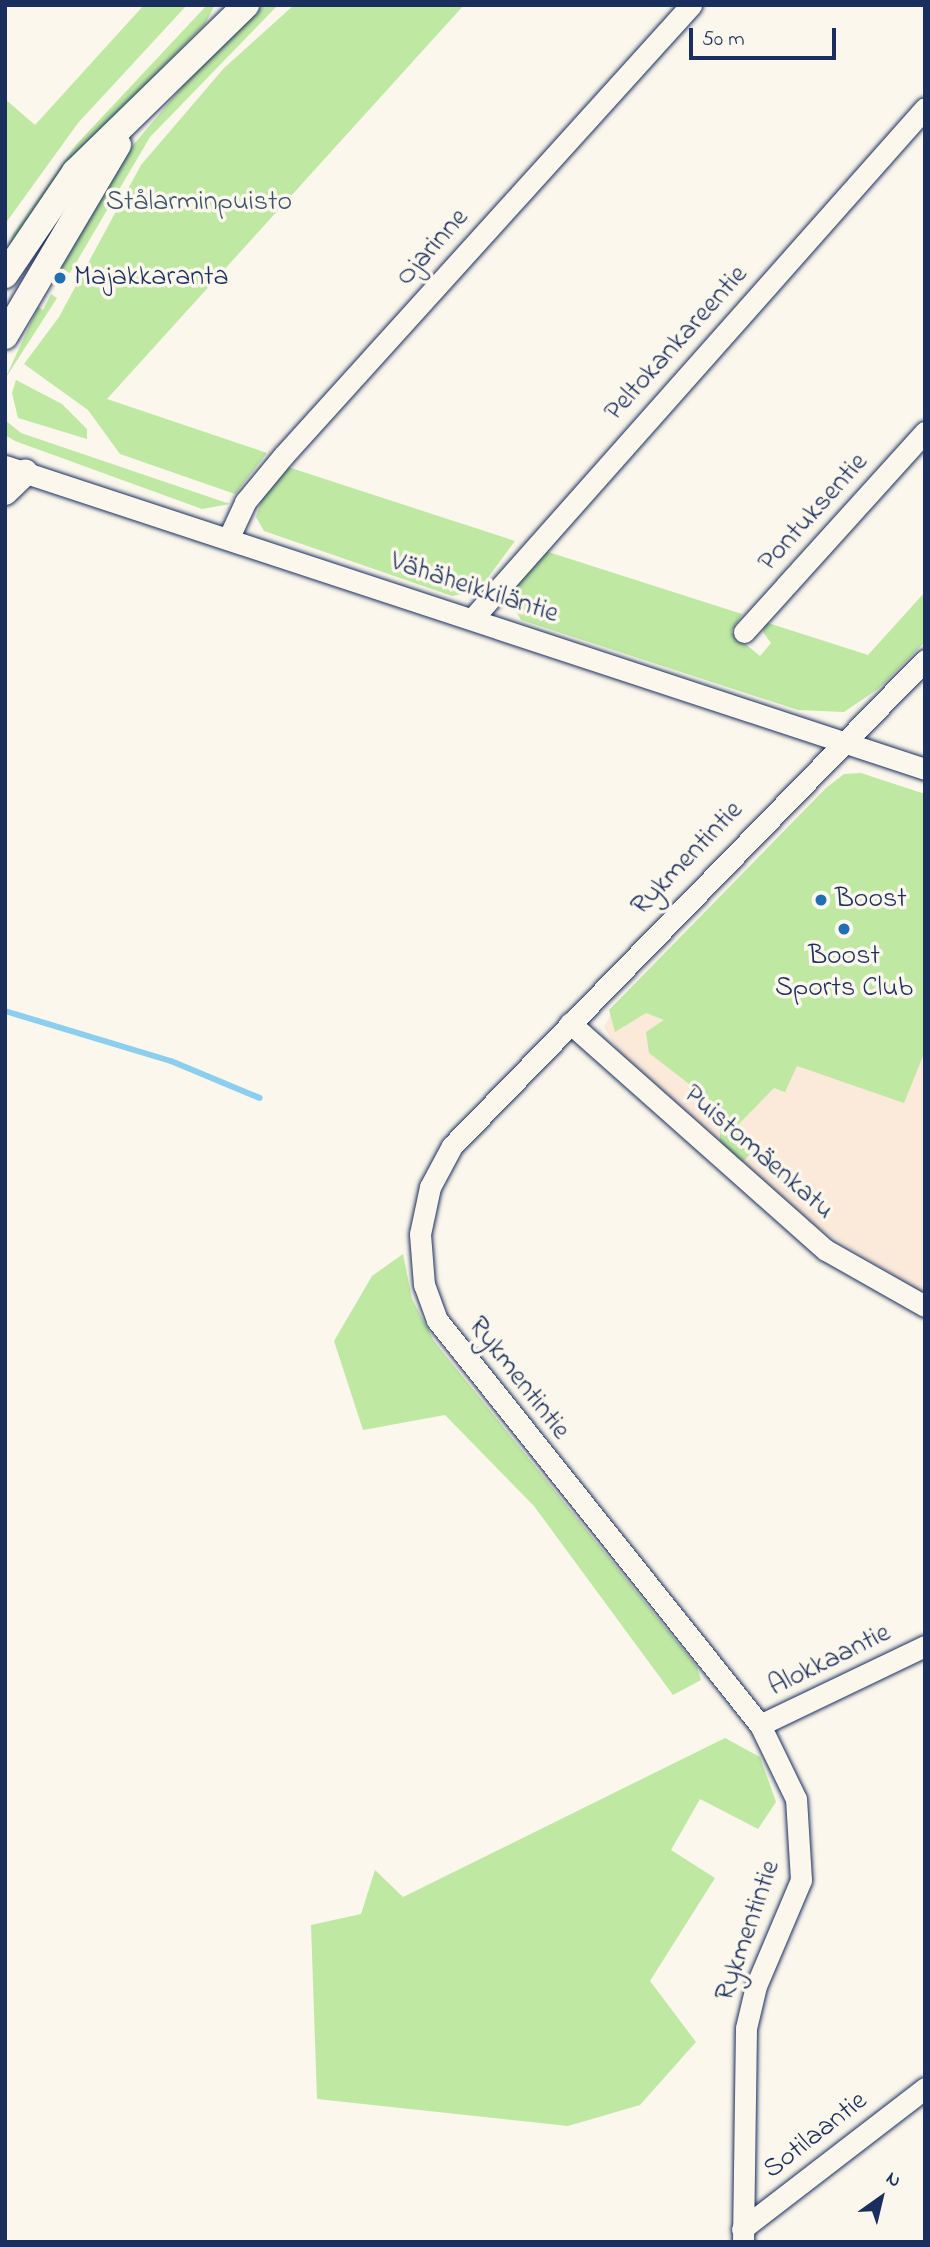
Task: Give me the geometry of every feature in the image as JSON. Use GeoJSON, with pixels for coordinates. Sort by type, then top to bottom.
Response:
{"type":"FeatureCollection","features":[{"type":"Feature","properties":{"kind":"main road"},"geometry":{"type":"LineString","coordinates":[[5,275],[75,172],[136,118],[246,5]]}},
{"type":"Feature","properties":{"kind":"main road"},"geometry":{"type":"LineString","coordinates":[[5,336],[60,235],[136,118]]}},
{"type":"Feature","properties":{"kind":"main road"},"geometry":{"type":"LineString","coordinates":[[5,492],[15,469]]}},
{"type":"Feature","properties":{"kind":"street","name":"Ojarinne"},"geometry":{"type":"LineString","coordinates":[[229,537],[245,502],[284,456],[691,5]]}},
{"type":"Feature","properties":{"kind":"street","name":"Peltokankareentie"},"geometry":{"type":"LineString","coordinates":[[473,618],[925,108]]}},
{"type":"Feature","properties":{"kind":"street","name":"Pontuksentie"},"geometry":{"type":"LineString","coordinates":[[744,632],[925,432]]}},
{"type":"Feature","properties":{"kind":"street","name":"Vähäheikkiläntie"},"geometry":{"type":"LineString","coordinates":[[15,469],[229,537],[925,769]]}},
{"type":"Feature","properties":{"kind":"street","name":"Rykmentintie"},"geometry":{"type":"LineString","coordinates":[[743,2236],[749,2006],[795,1900],[804,1859],[796,1799],[760,1725],[489,1391],[437,1320],[424,1285],[423,1209],[452,1146],[843,741],[925,660]]}},
{"type":"Feature","properties":{"kind":"street","name":"Puistomäenkatu"},"geometry":{"type":"LineString","coordinates":[[570,1023],[826,1250],[925,1306]]}},
{"type":"Feature","properties":{"kind":"street","name":"Alokkaantie"},"geometry":{"type":"LineString","coordinates":[[760,1725],[925,1646]]}},
{"type":"Feature","properties":{"kind":"street","name":"Sotilaantie"},"geometry":{"type":"LineString","coordinates":[[743,2236],[925,2088]]}},
{"type":"Feature","properties":{"kind":"shaded area"},"geometry":{"type":"Polygon","coordinates":[[[614,1008],[925,1043],[925,1295],[815,1226],[619,1052],[604,1027],[614,1008]]]}},
{"type":"Feature","properties":{"kind":"green space"},"geometry":{"type":"Polygon","coordinates":[[[144,5],[187,5],[78,123],[5,224],[5,99],[35,125],[144,5]]]}},
{"type":"Feature","properties":{"kind":"green space"},"geometry":{"type":"Polygon","coordinates":[[[207,5],[215,5],[205,24],[81,150],[5,256],[13,234],[75,146],[207,5]]]}},
{"type":"Feature","properties":{"kind":"green space"},"geometry":{"type":"Polygon","coordinates":[[[264,5],[278,5],[150,137],[70,273],[58,268],[114,168],[202,63],[264,5]]]}},
{"type":"Feature","properties":{"kind":"green space","name":"Stålarminpuisto"},"geometry":{"type":"Polygon","coordinates":[[[294,5],[464,5],[107,399],[267,453],[235,494],[120,454],[88,410],[24,364],[59,317],[141,165],[224,68],[294,5]]]}},
{"type":"Feature","properties":{"kind":"green space"},"geometry":{"type":"Polygon","coordinates":[[[51,294],[57,298],[5,379],[38,307],[43,310],[51,294]]]}},
{"type":"Feature","properties":{"kind":"green space"},"geometry":{"type":"Polygon","coordinates":[[[16,380],[62,404],[87,429],[87,439],[18,418],[12,393],[16,380]]]}},
{"type":"Feature","properties":{"kind":"green space"},"geometry":{"type":"Polygon","coordinates":[[[5,420],[21,433],[230,504],[202,509],[15,441],[5,435],[5,420]]]}},
{"type":"Feature","properties":{"kind":"green space"},"geometry":{"type":"Polygon","coordinates":[[[288,467],[515,541],[478,591],[452,596],[264,531],[256,517],[262,499],[288,467]]]}},
{"type":"Feature","properties":{"kind":"green space"},"geometry":{"type":"Polygon","coordinates":[[[542,550],[742,614],[731,632],[760,656],[771,643],[763,632],[765,622],[868,655],[925,592],[925,642],[878,689],[844,712],[798,710],[521,620],[510,600],[515,579],[542,550]]]}},
{"type":"Feature","properties":{"kind":"green space","name":"Boost"},"geometry":{"type":"Polygon","coordinates":[[[861,773],[925,794],[925,1051],[904,1103],[797,1066],[785,1092],[774,1088],[734,1129],[754,1150],[742,1162],[720,1143],[720,1124],[728,1114],[649,1053],[646,1032],[664,1020],[646,1013],[615,1032],[609,1010],[826,788],[844,774],[861,773]]]}},
{"type":"Feature","properties":{"kind":"green space"},"geometry":{"type":"Polygon","coordinates":[[[403,1254],[412,1299],[434,1341],[697,1667],[701,1680],[673,1695],[534,1506],[445,1415],[363,1430],[334,1341],[372,1276],[403,1254]]]}},
{"type":"Feature","properties":{"kind":"green space"},"geometry":{"type":"Polygon","coordinates":[[[725,1738],[760,1757],[776,1802],[758,1829],[700,1799],[671,1850],[715,1878],[650,1981],[696,2042],[640,2105],[568,2126],[317,2099],[311,1925],[361,1914],[375,1870],[403,1897],[725,1738]]]}},
{"type":"Feature","properties":{"kind":"waterway"},"geometry":{"type":"LineString","coordinates":[[5,1011],[171,1061],[260,1098]]}},
{"type":"Feature","properties":{"kind":"place","name":"Majakkaranta"},"geometry":{"type":"Point","coordinates":[60,278]}},
{"type":"Feature","properties":{"kind":"place","name":"Boost"},"geometry":{"type":"Point","coordinates":[821,900]}},
{"type":"Feature","properties":{"kind":"place","name":"Boost Sports Club"},"geometry":{"type":"Point","coordinates":[844,929]}}]}
